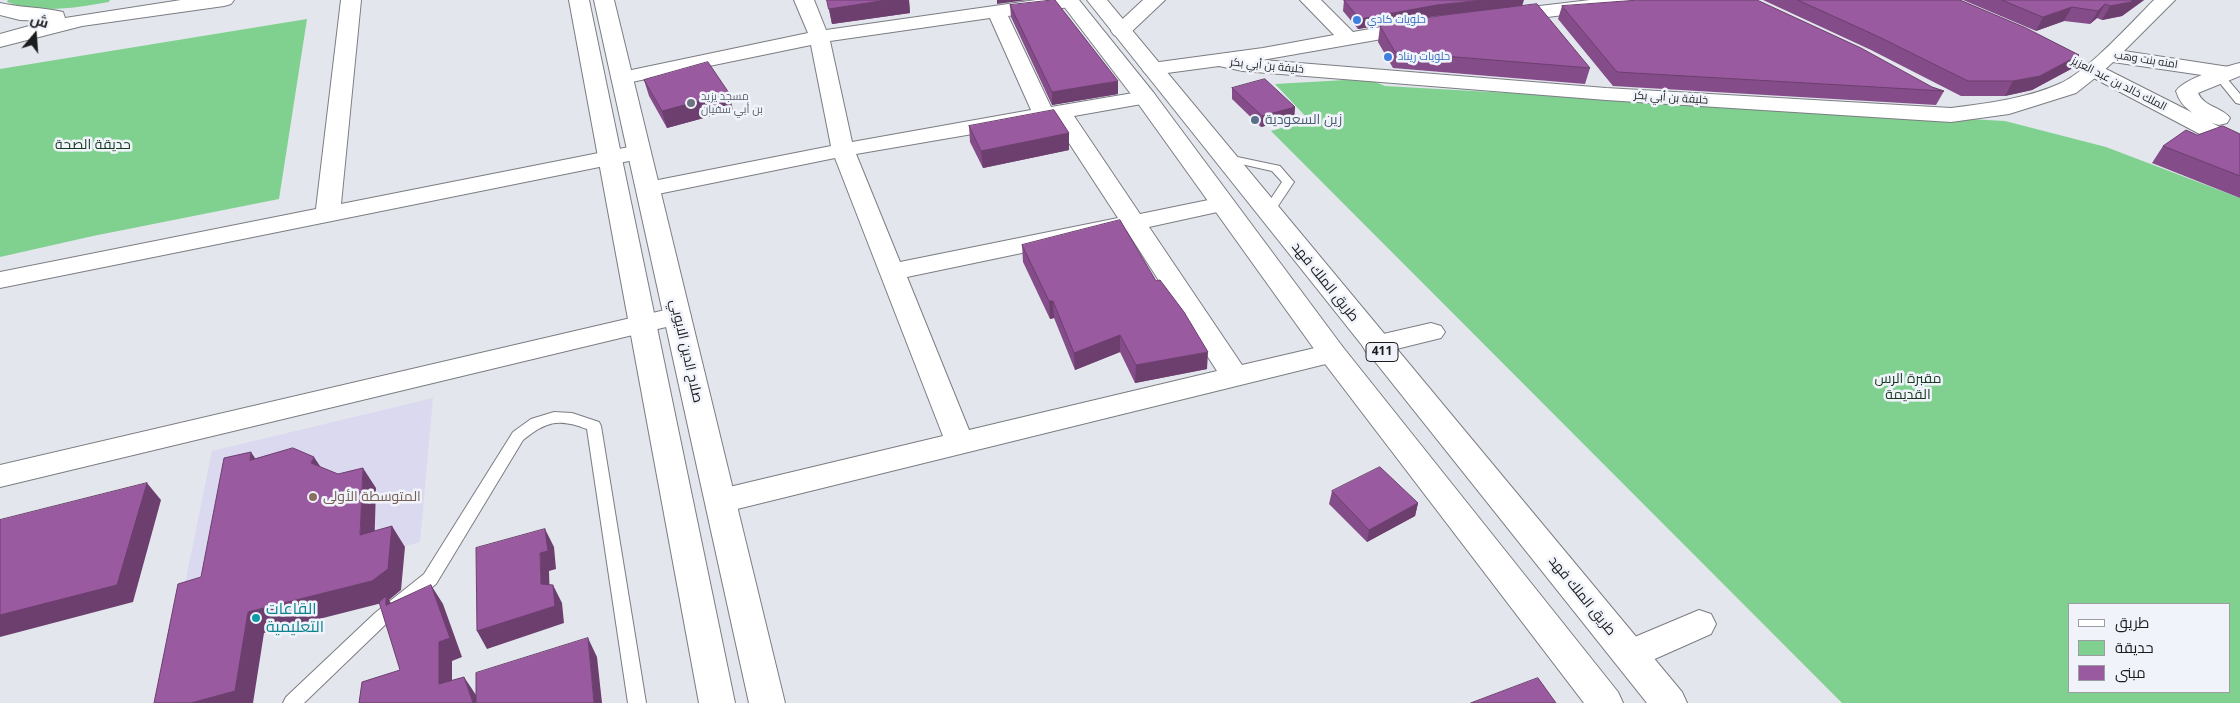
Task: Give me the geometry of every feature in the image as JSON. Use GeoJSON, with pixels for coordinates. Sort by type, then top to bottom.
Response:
{"type":"FeatureCollection","features":[{"type":"Feature","properties":{"kind":"street"},"geometry":{"type":"LineString","coordinates":[[0,9],[20,14],[63,16],[169,0]]}},
{"type":"Feature","properties":{"kind":"street"},"geometry":{"type":"LineString","coordinates":[[0,41],[28,31],[64,23],[224,0]]}},
{"type":"Feature","properties":{"kind":"street"},"geometry":{"type":"LineString","coordinates":[[579,0],[717,703]]}},
{"type":"Feature","properties":{"kind":"street","name":"صلاح الدين الايوبي"},"geometry":{"type":"LineString","coordinates":[[604,0],[767,703]]}},
{"type":"Feature","properties":{"kind":"street"},"geometry":{"type":"LineString","coordinates":[[804,0],[819,37],[843,150],[960,442]]}},
{"type":"Feature","properties":{"kind":"street"},"geometry":{"type":"LineString","coordinates":[[622,78],[819,37],[1069,0],[1145,97],[1332,353],[1605,703]]}},
{"type":"Feature","properties":{"kind":"street"},"geometry":{"type":"LineString","coordinates":[[1121,31],[1155,0]]}},
{"type":"Feature","properties":{"kind":"street"},"geometry":{"type":"LineString","coordinates":[[1492,17],[1540,13],[1638,0]]}},
{"type":"Feature","properties":{"kind":"street","name":"امنه بنت وهب"},"geometry":{"type":"LineString","coordinates":[[2109,55],[2165,0]]}},
{"type":"Feature","properties":{"kind":"street","name":"طريق الملك فهد"},"geometry":{"type":"LineString","coordinates":[[1102,2],[1121,31],[1669,703]]}},
{"type":"Feature","properties":{"kind":"street"},"geometry":{"type":"LineString","coordinates":[[328,214],[346,3]]}},
{"type":"Feature","properties":{"kind":"street"},"geometry":{"type":"LineString","coordinates":[[1313,3],[1342,3]]}},
{"type":"Feature","properties":{"kind":"street"},"geometry":{"type":"LineString","coordinates":[[1313,3],[1349,39]]}},
{"type":"Feature","properties":{"kind":"street"},"geometry":{"type":"LineString","coordinates":[[996,11],[1052,113],[1132,223],[1235,376]]}},
{"type":"Feature","properties":{"kind":"street","name":"خليفة بن أبي بكر"},"geometry":{"type":"LineString","coordinates":[[1152,69],[1219,60],[1435,24]]}},
{"type":"Feature","properties":{"kind":"street","name":"امنه بنت وهب"},"geometry":{"type":"LineString","coordinates":[[2109,55],[2230,73]]}},
{"type":"Feature","properties":{"kind":"street","name":"خليفة بن أبي بكر"},"geometry":{"type":"LineString","coordinates":[[1219,60],[1244,65],[1411,80],[1951,115],[2009,107],[2068,88],[2085,66],[2109,55]]}},
{"type":"Feature","properties":{"kind":"street","name":"الملك خالد بن عبد العزيز"},"geometry":{"type":"LineString","coordinates":[[2085,66],[2240,146]]}},
{"type":"Feature","properties":{"kind":"street"},"geometry":{"type":"LineString","coordinates":[[1587,72],[1606,94]]}},
{"type":"Feature","properties":{"kind":"street","name":"الملك خالد بن عبد العزيز"},"geometry":{"type":"LineString","coordinates":[[2230,73],[2187,91],[2188,99],[2199,108],[2240,128]]}},
{"type":"Feature","properties":{"kind":"street"},"geometry":{"type":"LineString","coordinates":[[1934,95],[1978,111]]}},
{"type":"Feature","properties":{"kind":"street"},"geometry":{"type":"LineString","coordinates":[[648,189],[843,150],[1145,97]]}},
{"type":"Feature","properties":{"kind":"street"},"geometry":{"type":"LineString","coordinates":[[0,280],[639,152]]}},
{"type":"Feature","properties":{"kind":"street"},"geometry":{"type":"LineString","coordinates":[[892,272],[1132,223],[1222,202],[1260,202]]}},
{"type":"Feature","properties":{"kind":"street"},"geometry":{"type":"LineString","coordinates":[[0,476],[678,316]]}},
{"type":"Feature","properties":{"kind":"street"},"geometry":{"type":"LineString","coordinates":[[1376,345],[1431,332]]}},
{"type":"Feature","properties":{"kind":"street"},"geometry":{"type":"LineString","coordinates":[[721,501],[1332,353]]}},
{"type":"Feature","properties":{"kind":"street"},"geometry":{"type":"LineString","coordinates":[[1630,655],[1699,624]]}},
{"type":"Feature","properties":{"kind":"lane"},"geometry":{"type":"LineString","coordinates":[[2230,73],[2240,101]]}},
{"type":"Feature","properties":{"kind":"lane"},"geometry":{"type":"LineString","coordinates":[[1224,157],[1276,168],[1288,182],[1260,202]]}},
{"type":"Feature","properties":{"kind":"lane"},"geometry":{"type":"LineString","coordinates":[[292,703],[381,618],[430,579],[518,436],[532,423],[554,417],[577,418],[594,426],[637,703]]}},
{"type":"Feature","properties":{"kind":"shaded area","name":"المتوسطة الأولى"},"geometry":{"type":"Polygon","coordinates":[[[433,398],[420,542],[180,608],[212,451],[433,398]]]}},
{"type":"Feature","properties":{"kind":"green space"},"geometry":{"type":"Polygon","coordinates":[[[8,0],[110,0],[109,2],[83,6],[45,9],[20,6],[7,2],[8,0]]]}},
{"type":"Feature","properties":{"kind":"green space","name":"حديقة الصحة"},"geometry":{"type":"Polygon","coordinates":[[[307,19],[279,199],[93,236],[0,257],[0,69],[307,19]]]}},
{"type":"Feature","properties":{"kind":"green space","name":"مقبرة الرس القديمة"},"geometry":{"type":"Polygon","coordinates":[[[1345,80],[1373,81],[1385,86],[2005,121],[2106,147],[2240,198],[2240,703],[1842,703],[1271,131],[1309,120],[1275,84],[1345,80]]]}},
{"type":"Feature","properties":{"kind":"building"},"geometry":{"type":"Polygon","coordinates":[[[827,0],[887,0],[829,9],[827,0]]]}},
{"type":"Feature","properties":{"kind":"building"},"geometry":{"type":"Polygon","coordinates":[[[1055,0],[1118,81],[1052,92],[1010,5],[1055,0]]]}},
{"type":"Feature","properties":{"kind":"building"},"geometry":{"type":"Polygon","coordinates":[[[1344,0],[1482,0],[1437,5],[1360,19],[1344,0]]]}},
{"type":"Feature","properties":{"kind":"building"},"geometry":{"type":"Polygon","coordinates":[[[1639,0],[1757,0],[1861,48],[1932,87],[1944,91],[1617,72],[1562,6],[1639,0]]]}},
{"type":"Feature","properties":{"kind":"building"},"geometry":{"type":"Polygon","coordinates":[[[1798,0],[1960,0],[2026,28],[2079,55],[2040,76],[2013,81],[1968,81],[1798,0]]]}},
{"type":"Feature","properties":{"kind":"building"},"geometry":{"type":"Polygon","coordinates":[[[2002,0],[2133,0],[2110,6],[2105,4],[2098,11],[2072,7],[2043,17],[2002,0]]]}},
{"type":"Feature","properties":{"kind":"building"},"geometry":{"type":"Polygon","coordinates":[[[1537,4],[1590,68],[1395,52],[1380,26],[1438,16],[1537,4]]]}},
{"type":"Feature","properties":{"kind":"building"},"geometry":{"type":"Polygon","coordinates":[[[708,62],[729,93],[662,111],[644,80],[708,62]]]}},
{"type":"Feature","properties":{"kind":"building"},"geometry":{"type":"Polygon","coordinates":[[[1265,79],[1295,107],[1262,116],[1232,88],[1265,79]]]}},
{"type":"Feature","properties":{"kind":"building"},"geometry":{"type":"Polygon","coordinates":[[[1054,110],[1069,133],[981,151],[969,126],[1054,110]]]}},
{"type":"Feature","properties":{"kind":"building"},"geometry":{"type":"Polygon","coordinates":[[[2223,126],[2240,134],[2240,176],[2163,146],[2186,130],[2197,135],[2223,126]]]}},
{"type":"Feature","properties":{"kind":"building"},"geometry":{"type":"Polygon","coordinates":[[[1120,220],[1156,281],[1160,280],[1184,312],[1208,352],[1136,365],[1120,335],[1074,353],[1053,301],[1049,301],[1022,245],[1120,220]]]}},
{"type":"Feature","properties":{"kind":"building"},"geometry":{"type":"Polygon","coordinates":[[[293,448],[314,457],[311,463],[338,474],[363,468],[360,535],[392,526],[388,569],[372,581],[248,612],[235,691],[191,703],[154,703],[178,584],[201,577],[224,458],[251,452],[250,460],[293,448]]]}},
{"type":"Feature","properties":{"kind":"building"},"geometry":{"type":"Polygon","coordinates":[[[1380,467],[1418,503],[1369,530],[1332,491],[1380,467]]]}},
{"type":"Feature","properties":{"kind":"building"},"geometry":{"type":"Polygon","coordinates":[[[147,483],[117,585],[0,615],[0,520],[147,483]]]}},
{"type":"Feature","properties":{"kind":"building"},"geometry":{"type":"Polygon","coordinates":[[[545,529],[548,551],[540,553],[541,584],[553,585],[555,606],[477,631],[476,548],[545,529]]]}},
{"type":"Feature","properties":{"kind":"building"},"geometry":{"type":"Polygon","coordinates":[[[431,585],[450,638],[439,642],[439,684],[464,677],[473,703],[359,703],[362,682],[400,670],[379,602],[386,596],[386,605],[431,585]]]}},
{"type":"Feature","properties":{"kind":"building"},"geometry":{"type":"Polygon","coordinates":[[[588,638],[594,703],[476,703],[476,673],[588,638]]]}},
{"type":"Feature","properties":{"kind":"building"},"geometry":{"type":"Polygon","coordinates":[[[1538,678],[1556,703],[1471,703],[1538,678]]]}},
{"type":"Feature","properties":{"kind":"place","name":"حلويات كادي"},"geometry":{"type":"Point","coordinates":[1357,20]}},
{"type":"Feature","properties":{"kind":"place","name":"حلويات ريناد"},"geometry":{"type":"Point","coordinates":[1388,57]}},
{"type":"Feature","properties":{"kind":"place","name":"مسجد يزيد بن أبي سفيان"},"geometry":{"type":"Point","coordinates":[691,103]}},
{"type":"Feature","properties":{"kind":"place","name":"زين السعودية"},"geometry":{"type":"Point","coordinates":[1255,120]}},
{"type":"Feature","properties":{"kind":"place","name":"المتوسطة الأولى"},"geometry":{"type":"Point","coordinates":[313,497]}},
{"type":"Feature","properties":{"kind":"place","name":"القاعات التعليمية"},"geometry":{"type":"Point","coordinates":[256,618]}}]}
